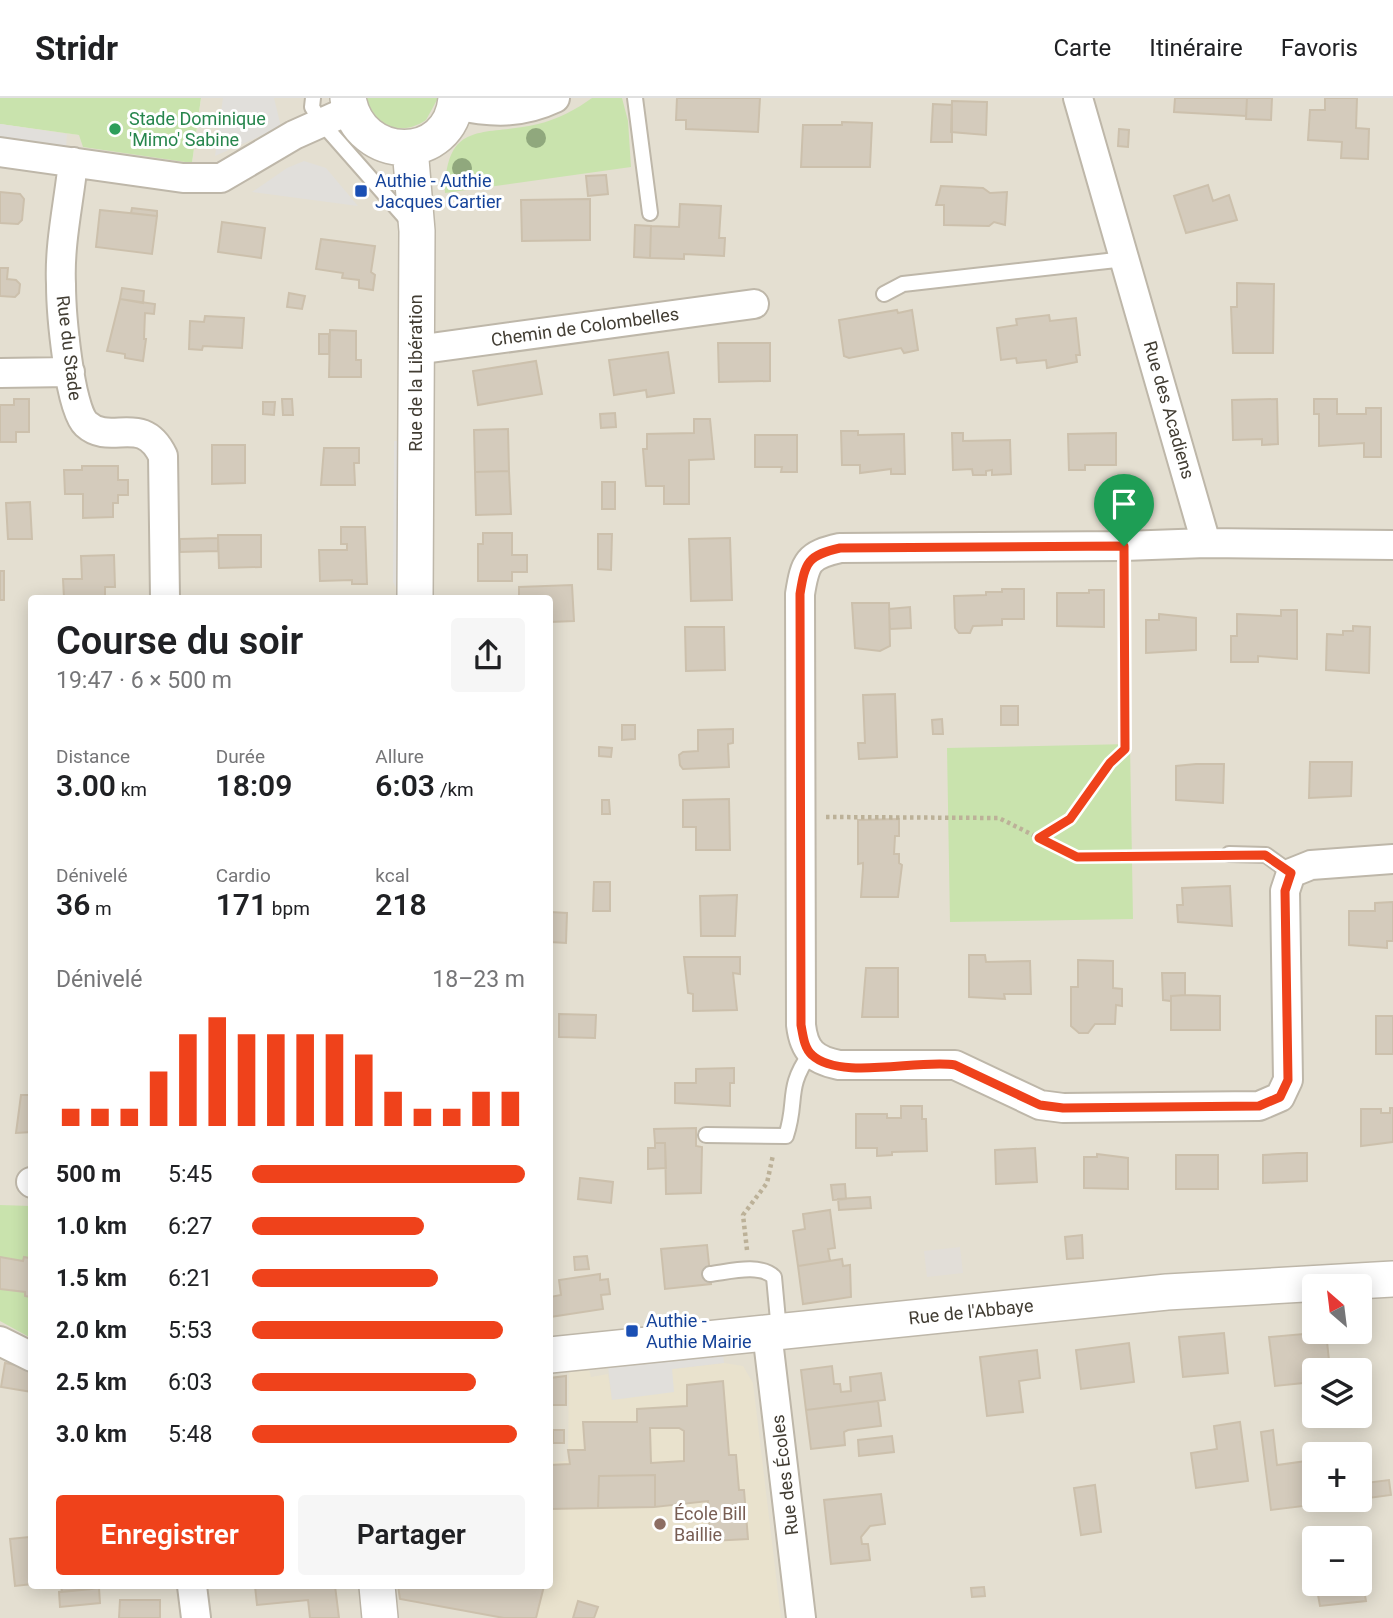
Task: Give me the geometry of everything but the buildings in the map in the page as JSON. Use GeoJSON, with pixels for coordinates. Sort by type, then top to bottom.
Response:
{"type":"FeatureCollection","features":[{"type":"Feature","properties":{"kind":"street"},"geometry":{"type":"LineString","coordinates":[[0,152],[183,178],[221,178],[333,107],[366,135],[394,148],[410,148],[439,133],[455,101],[486,112],[512,112],[555,98]]}},
{"type":"Feature","properties":{"kind":"street","name":"Rue des Acadiens"},"geometry":{"type":"LineString","coordinates":[[1077,98],[1206,543]]}},
{"type":"Feature","properties":{"kind":"street","name":"Rue de la Libération"},"geometry":{"type":"LineString","coordinates":[[410,148],[417,231],[415,595]]}},
{"type":"Feature","properties":{"kind":"street","name":"Rue du Stade"},"geometry":{"type":"LineString","coordinates":[[74,162],[61,284],[74,400],[85,424],[97,431],[140,432],[150,437],[163,456],[165,595]]}},
{"type":"Feature","properties":{"kind":"street","name":"Chemin de Colombelles"},"geometry":{"type":"LineString","coordinates":[[416,350],[754,304]]}},
{"type":"Feature","properties":{"kind":"street"},"geometry":{"type":"LineString","coordinates":[[0,373],[70,372]]}},
{"type":"Feature","properties":{"kind":"street"},"geometry":{"type":"LineString","coordinates":[[1393,545],[1206,543],[840,548],[819,553],[804,567],[800,594],[803,1040],[810,1054],[823,1062],[839,1065],[955,1065],[1040,1105],[1063,1108],[1259,1106],[1280,1097],[1288,1080],[1285,891],[1291,873],[1311,865],[1393,859]]}},
{"type":"Feature","properties":{"kind":"street","name":"Rue de l'Abbaye"},"geometry":{"type":"LineString","coordinates":[[553,1355],[1167,1292],[1393,1279]]}},
{"type":"Feature","properties":{"kind":"street","name":"Rue des Écoles"},"geometry":{"type":"LineString","coordinates":[[773,1332],[801,1618]]}},
{"type":"Feature","properties":{"kind":"street"},"geometry":{"type":"LineString","coordinates":[[0,1341],[28,1355]]}},
{"type":"Feature","properties":{"kind":"street"},"geometry":{"type":"LineString","coordinates":[[192,1589],[196,1618]]}},
{"type":"Feature","properties":{"kind":"street"},"geometry":{"type":"LineString","coordinates":[[377,1589],[380,1618]]}},
{"type":"Feature","properties":{"kind":"lane"},"geometry":{"type":"LineString","coordinates":[[635,98],[650,213]]}},
{"type":"Feature","properties":{"kind":"lane"},"geometry":{"type":"LineString","coordinates":[[333,107],[417,231]]}},
{"type":"Feature","properties":{"kind":"lane"},"geometry":{"type":"LineString","coordinates":[[884,294],[903,284],[1125,259]]}},
{"type":"Feature","properties":{"kind":"lane"},"geometry":{"type":"LineString","coordinates":[[1229,854],[1265,855],[1291,873]]}},
{"type":"Feature","properties":{"kind":"lane"},"geometry":{"type":"LineString","coordinates":[[706,1135],[786,1136],[791,1122],[796,1074],[810,1054]]}},
{"type":"Feature","properties":{"kind":"lane"},"geometry":{"type":"LineString","coordinates":[[710,1273],[749,1270],[769,1272],[774,1277],[773,1332]]}},
{"type":"Feature","properties":{"kind":"path"},"geometry":{"type":"LineString","coordinates":[[1039,838],[1070,819],[1110,763],[1125,749],[1124,546]]}},
{"type":"Feature","properties":{"kind":"path"},"geometry":{"type":"LineString","coordinates":[[801,817],[999,818],[1077,857],[1229,854]]}},
{"type":"Feature","properties":{"kind":"path"},"geometry":{"type":"LineString","coordinates":[[748,1262],[743,1215],[767,1183],[772,1165],[773,1137]]}},
{"type":"Feature","properties":{"kind":"shaded area"},"geometry":{"type":"Polygon","coordinates":[[[201,98],[1393,98],[1393,1618],[0,1618],[0,124],[80,135],[192,163],[201,98]]]}},
{"type":"Feature","properties":{"kind":"shaded area"},"geometry":{"type":"Polygon","coordinates":[[[223,98],[274,98],[281,127],[215,156],[223,98]]]}},
{"type":"Feature","properties":{"kind":"shaded area"},"geometry":{"type":"Polygon","coordinates":[[[0,124],[67,134],[66,149],[0,141],[0,124]]]}},
{"type":"Feature","properties":{"kind":"shaded area"},"geometry":{"type":"Polygon","coordinates":[[[304,161],[326,168],[358,206],[252,192],[287,168],[304,161]]]}},
{"type":"Feature","properties":{"kind":"shaded area"},"geometry":{"type":"Polygon","coordinates":[[[394,441],[405,441],[401,595],[393,582],[394,441]]]}},
{"type":"Feature","properties":{"kind":"shaded area"},"geometry":{"type":"Polygon","coordinates":[[[960,1247],[963,1273],[927,1277],[924,1251],[960,1247]]]}},
{"type":"Feature","properties":{"kind":"shaded area"},"geometry":{"type":"Polygon","coordinates":[[[722,1347],[724,1363],[672,1369],[674,1392],[612,1400],[608,1366],[722,1347]]]}},
{"type":"Feature","properties":{"kind":"shaded area","name":"École Bill Baillie"},"geometry":{"type":"Polygon","coordinates":[[[724,1363],[743,1366],[753,1383],[781,1618],[536,1618],[543,1589],[553,1589],[553,1462],[568,1461],[569,1372],[589,1369],[591,1377],[608,1374],[612,1400],[672,1369],[724,1363]]]}},
{"type":"Feature","properties":{"kind":"green space","name":"Stade Dominique 'Mimo' Sabine"},"geometry":{"type":"Polygon","coordinates":[[[0,98],[201,98],[192,163],[83,147],[79,135],[0,124],[0,98]]]}},
{"type":"Feature","properties":{"kind":"green space"},"geometry":{"type":"Polygon","coordinates":[[[366,98],[438,98],[426,120],[407,128],[398,128],[382,122],[370,108],[366,98]]]}},
{"type":"Feature","properties":{"kind":"green space"},"geometry":{"type":"Polygon","coordinates":[[[592,98],[622,98],[628,121],[631,167],[445,193],[452,152],[461,142],[472,135],[545,122],[566,114],[592,98]]]}},
{"type":"Feature","properties":{"kind":"green space"},"geometry":{"type":"Polygon","coordinates":[[[1130,744],[1133,919],[950,922],[947,748],[1130,744]]]}},
{"type":"Feature","properties":{"kind":"green space"},"geometry":{"type":"Polygon","coordinates":[[[0,1205],[28,1206],[28,1258],[24,1257],[23,1261],[0,1257],[0,1205]]]}},
{"type":"Feature","properties":{"kind":"green space"},"geometry":{"type":"Polygon","coordinates":[[[0,1289],[25,1292],[25,1296],[28,1295],[28,1336],[0,1321],[0,1289]]]}},
{"type":"Feature","properties":{"kind":"place","name":"Stade Dominique 'Mimo' Sabine"},"geometry":{"type":"Point","coordinates":[115,129]}},
{"type":"Feature","properties":{"kind":"place","name":"Authie - Authie Jacques Cartier"},"geometry":{"type":"Point","coordinates":[361,191]}},
{"type":"Feature","properties":{"kind":"place","name":"Authie - Authie Mairie"},"geometry":{"type":"Point","coordinates":[632,1331]}},
{"type":"Feature","properties":{"kind":"place","name":"École Bill Baillie"},"geometry":{"type":"Point","coordinates":[660,1524]}},
{"type":"Feature","properties":{"kind":"route"},"geometry":{"type":"LineString","coordinates":[[1124,546],[1125,749],[1110,763],[1070,819],[1039,838],[1077,857],[1265,855],[1291,873],[1285,891],[1288,1080],[1280,1097],[1259,1106],[1063,1108],[1040,1105],[973,1071],[940,1062],[864,1067],[823,1062],[810,1054],[803,1040],[801,1025],[800,594],[804,567],[819,553],[840,548],[1124,546]]}}]}
